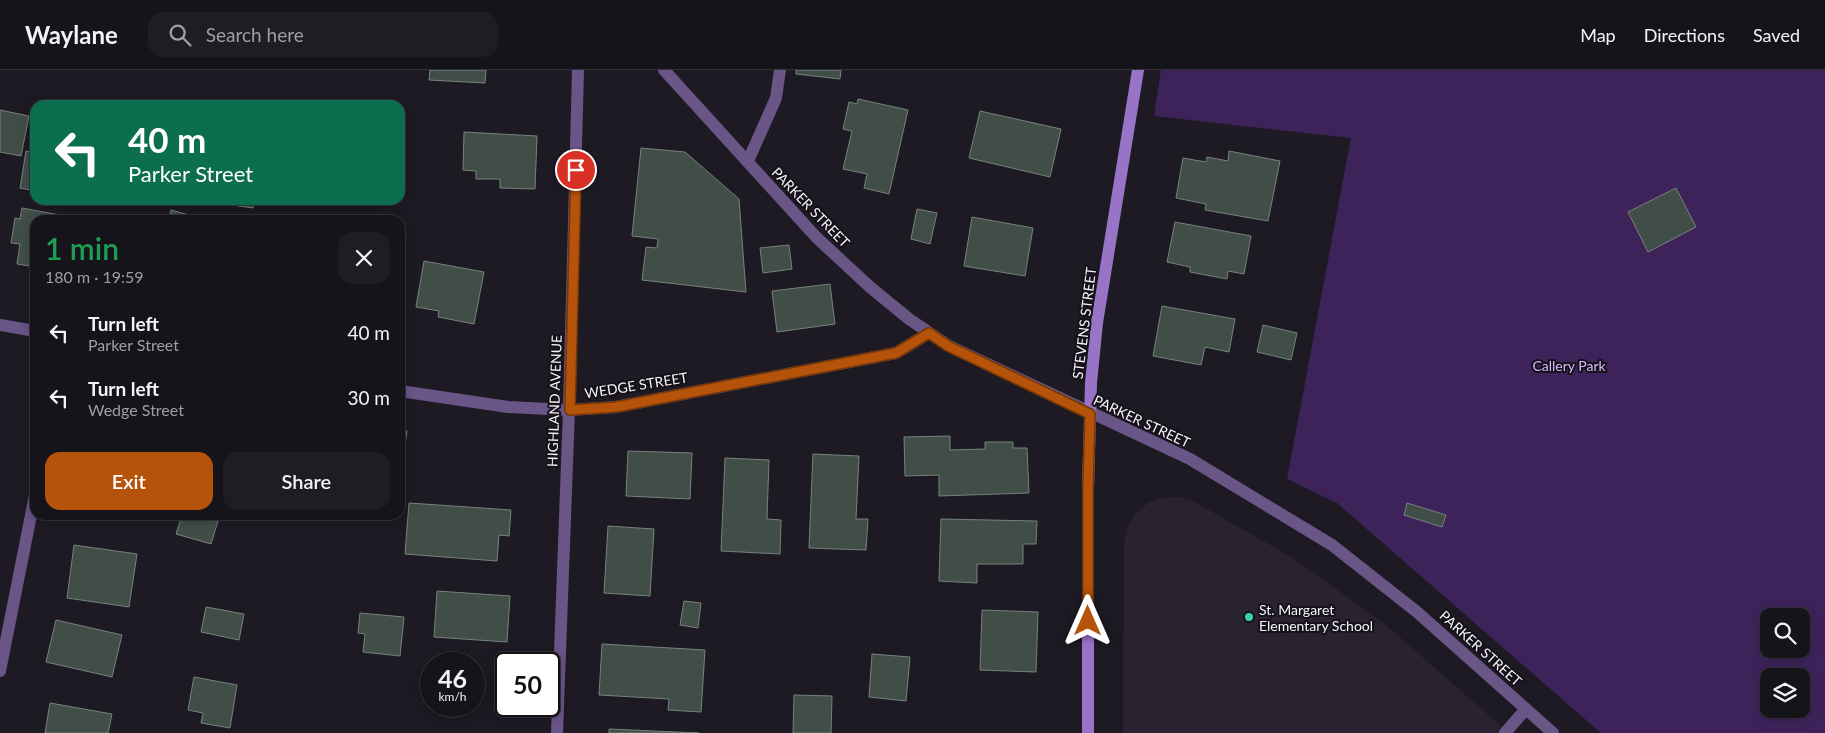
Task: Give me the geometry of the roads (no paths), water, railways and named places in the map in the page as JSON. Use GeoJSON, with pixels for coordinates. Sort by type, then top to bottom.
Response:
{"type":"FeatureCollection","features":[{"type":"Feature","properties":{"kind":"main road","name":"STEVENS STREET"},"geometry":{"type":"LineString","coordinates":[[1088,733],[1088,488],[1091,383],[1097,323],[1138,70]]}},
{"type":"Feature","properties":{"kind":"street","name":"HIGHLAND AVENUE"},"geometry":{"type":"LineString","coordinates":[[557,733],[570,410],[578,70]]}},
{"type":"Feature","properties":{"kind":"street","name":"PARKER STREET"},"geometry":{"type":"LineString","coordinates":[[664,70],[817,238],[909,320],[948,346],[1090,414],[1190,459],[1332,545],[1418,612],[1553,733]]}},
{"type":"Feature","properties":{"kind":"street"},"geometry":{"type":"LineString","coordinates":[[748,161],[776,98],[780,70]]}},
{"type":"Feature","properties":{"kind":"street"},"geometry":{"type":"LineString","coordinates":[[0,325],[30,330]]}},
{"type":"Feature","properties":{"kind":"street","name":"WEDGE STREET"},"geometry":{"type":"LineString","coordinates":[[405,392],[508,407],[570,410],[616,407],[896,353],[929,333]]}},
{"type":"Feature","properties":{"kind":"street"},"geometry":{"type":"LineString","coordinates":[[0,671],[30,519]]}},
{"type":"Feature","properties":{"kind":"street"},"geometry":{"type":"LineString","coordinates":[[1505,733],[1526,709]]}},
{"type":"Feature","properties":{"kind":"place","name":"St. Margaret Elementary School"},"geometry":{"type":"Point","coordinates":[1249,617]}},
{"type":"Feature","properties":{"kind":"park label","name":"Callery Park"},"geometry":{"type":"Point","coordinates":[1569,365]}}]}
